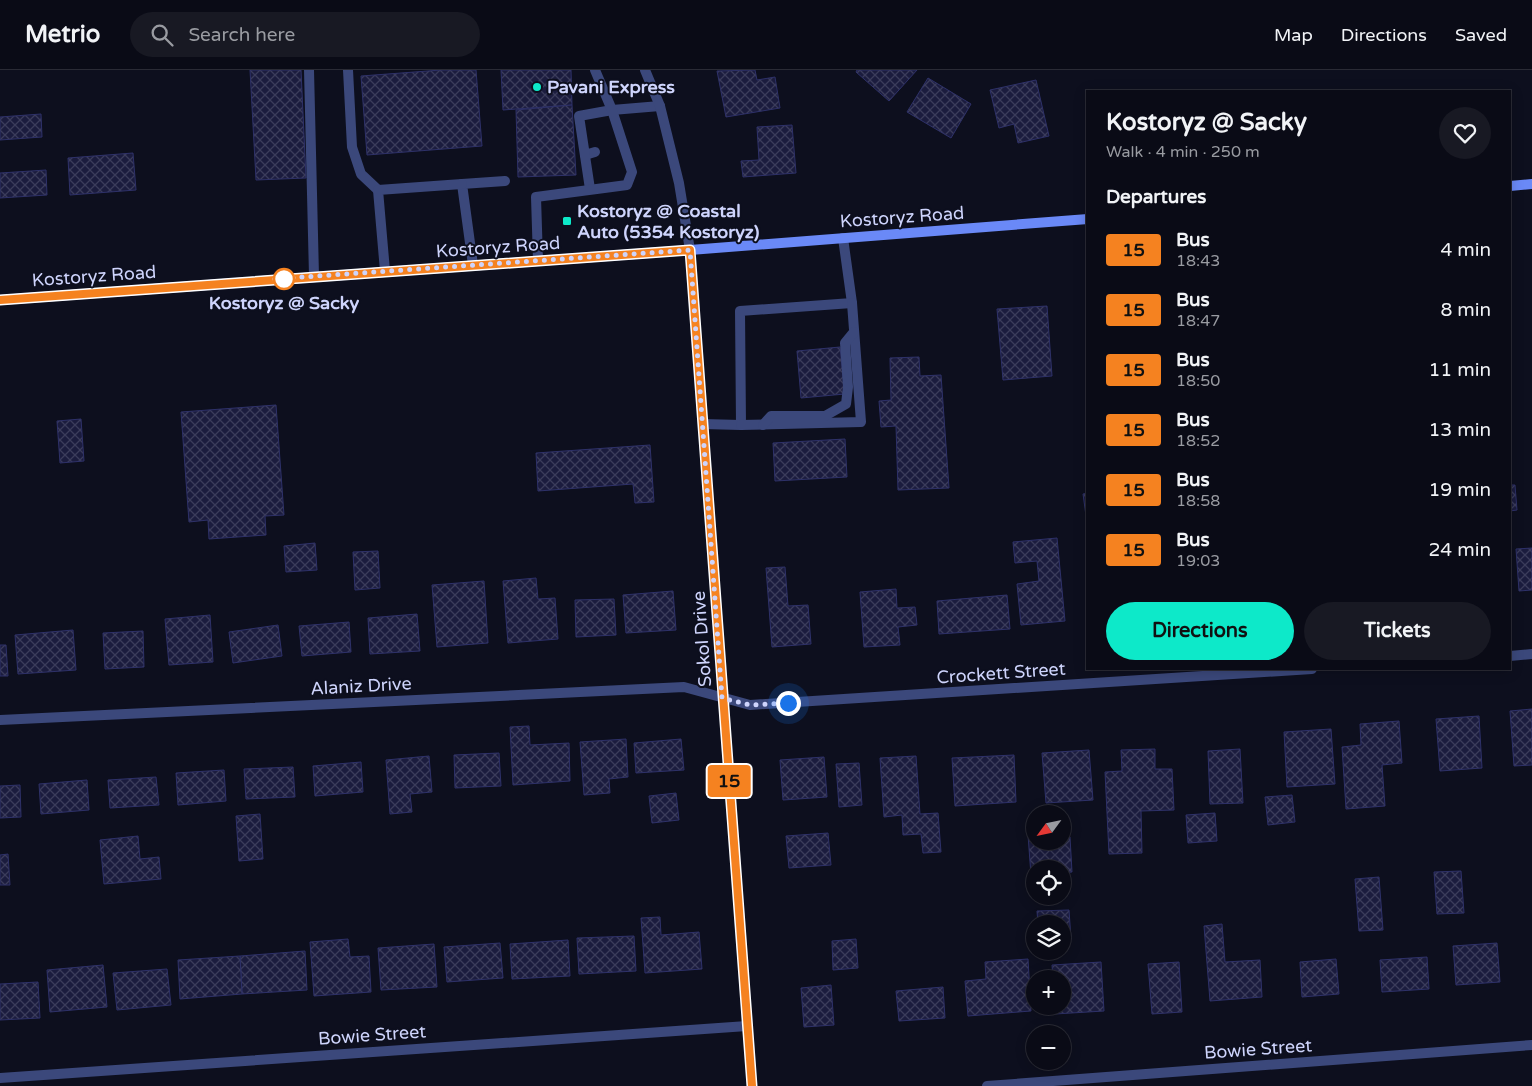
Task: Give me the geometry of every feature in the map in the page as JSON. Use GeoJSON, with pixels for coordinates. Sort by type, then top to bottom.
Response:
{"type":"FeatureCollection","features":[{"type":"Feature","properties":{"kind":"main road"},"geometry":{"type":"LineString","coordinates":[[1511,186],[1532,184]]}},
{"type":"Feature","properties":{"kind":"main road","name":"Kostoryz Road"},"geometry":{"type":"LineString","coordinates":[[0,300],[1086,219]]}},
{"type":"Feature","properties":{"kind":"street"},"geometry":{"type":"LineString","coordinates":[[309,70],[314,276]]}},
{"type":"Feature","properties":{"kind":"street"},"geometry":{"type":"LineString","coordinates":[[348,70],[352,147],[360,174],[378,190],[386,271]]}},
{"type":"Feature","properties":{"kind":"street"},"geometry":{"type":"LineString","coordinates":[[538,260],[536,196],[627,185],[632,172],[619,145],[612,110],[596,70]]}},
{"type":"Feature","properties":{"kind":"street","name":"Sokol Drive"},"geometry":{"type":"LineString","coordinates":[[645,70],[660,106],[679,183],[690,250],[752,1086]]}},
{"type":"Feature","properties":{"kind":"street"},"geometry":{"type":"LineString","coordinates":[[590,189],[590,154],[579,116],[612,110],[660,106]]}},
{"type":"Feature","properties":{"kind":"street"},"geometry":{"type":"LineString","coordinates":[[378,190],[505,180]]}},
{"type":"Feature","properties":{"kind":"street"},"geometry":{"type":"LineString","coordinates":[[462,184],[473,265]]}},
{"type":"Feature","properties":{"kind":"street"},"geometry":{"type":"LineString","coordinates":[[703,424],[762,425],[861,422],[852,303],[843,238]]}},
{"type":"Feature","properties":{"kind":"street"},"geometry":{"type":"LineString","coordinates":[[740,424],[740,311],[852,303]]}},
{"type":"Feature","properties":{"kind":"street"},"geometry":{"type":"LineString","coordinates":[[762,425],[771,416],[825,416],[846,404],[848,387],[845,343],[854,332]]}},
{"type":"Feature","properties":{"kind":"street"},"geometry":{"type":"LineString","coordinates":[[1511,656],[1532,654]]}},
{"type":"Feature","properties":{"kind":"street","name":"Crockett Street"},"geometry":{"type":"LineString","coordinates":[[722,698],[750,705],[1296,670]]}},
{"type":"Feature","properties":{"kind":"street","name":"Alaniz Drive"},"geometry":{"type":"LineString","coordinates":[[0,720],[684,687],[722,698]]}},
{"type":"Feature","properties":{"kind":"street","name":"Bowie Street"},"geometry":{"type":"LineString","coordinates":[[0,1078],[747,1026]]}},
{"type":"Feature","properties":{"kind":"street","name":"Bowie Street"},"geometry":{"type":"LineString","coordinates":[[987,1086],[1532,1045]]}},
{"type":"Feature","properties":{"kind":"building"},"geometry":{"type":"Polygon","coordinates":[[[250,70],[301,70],[306,178],[256,180],[250,70]]]}},
{"type":"Feature","properties":{"kind":"building"},"geometry":{"type":"Polygon","coordinates":[[[441,70],[476,70],[482,146],[367,155],[361,76],[441,70]]]}},
{"type":"Feature","properties":{"kind":"building","name":"Pavani Express"},"geometry":{"type":"Polygon","coordinates":[[[501,70],[571,70],[572,105],[503,110],[501,70]]]}},
{"type":"Feature","properties":{"kind":"building"},"geometry":{"type":"Polygon","coordinates":[[[755,70],[757,80],[775,77],[780,108],[726,117],[717,71],[755,70]]]}},
{"type":"Feature","properties":{"kind":"building"},"geometry":{"type":"Polygon","coordinates":[[[857,70],[917,70],[889,101],[856,72],[857,70]]]}},
{"type":"Feature","properties":{"kind":"building"},"geometry":{"type":"Polygon","coordinates":[[[928,78],[971,104],[951,138],[907,112],[928,78]]]}},
{"type":"Feature","properties":{"kind":"building"},"geometry":{"type":"Polygon","coordinates":[[[1036,80],[1049,136],[1018,143],[1014,124],[999,128],[990,90],[1036,80]]]}},
{"type":"Feature","properties":{"kind":"building"},"geometry":{"type":"Polygon","coordinates":[[[572,105],[576,175],[518,177],[516,110],[572,105]]]}},
{"type":"Feature","properties":{"kind":"building"},"geometry":{"type":"Polygon","coordinates":[[[41,114],[42,137],[0,140],[0,117],[41,114]]]}},
{"type":"Feature","properties":{"kind":"building"},"geometry":{"type":"Polygon","coordinates":[[[792,125],[796,173],[743,177],[741,161],[759,160],[757,127],[792,125]]]}},
{"type":"Feature","properties":{"kind":"building"},"geometry":{"type":"Polygon","coordinates":[[[133,153],[136,190],[70,195],[68,158],[133,153]]]}},
{"type":"Feature","properties":{"kind":"building"},"geometry":{"type":"Polygon","coordinates":[[[46,170],[47,195],[0,198],[0,173],[46,170]]]}},
{"type":"Feature","properties":{"kind":"building"},"geometry":{"type":"Polygon","coordinates":[[[1047,306],[1052,376],[1003,380],[997,309],[1047,306]]]}},
{"type":"Feature","properties":{"kind":"building"},"geometry":{"type":"Polygon","coordinates":[[[840,347],[845,394],[801,398],[797,351],[840,347]]]}},
{"type":"Feature","properties":{"kind":"building"},"geometry":{"type":"Polygon","coordinates":[[[919,357],[920,376],[941,375],[949,488],[898,490],[896,426],[881,427],[879,401],[891,400],[890,358],[919,357]]]}},
{"type":"Feature","properties":{"kind":"building"},"geometry":{"type":"Polygon","coordinates":[[[276,405],[284,515],[265,516],[266,535],[209,539],[208,520],[189,522],[181,412],[276,405]]]}},
{"type":"Feature","properties":{"kind":"building"},"geometry":{"type":"Polygon","coordinates":[[[81,419],[84,461],[60,463],[57,421],[81,419]]]}},
{"type":"Feature","properties":{"kind":"building"},"geometry":{"type":"Polygon","coordinates":[[[845,439],[847,477],[775,481],[773,443],[845,439]]]}},
{"type":"Feature","properties":{"kind":"building"},"geometry":{"type":"Polygon","coordinates":[[[650,445],[654,502],[635,503],[633,484],[538,491],[536,453],[650,445]]]}},
{"type":"Feature","properties":{"kind":"building"},"geometry":{"type":"Polygon","coordinates":[[[1511,485],[1515,485],[1517,510],[1511,511],[1511,485]]]}},
{"type":"Feature","properties":{"kind":"building"},"geometry":{"type":"Polygon","coordinates":[[[1086,493],[1086,516],[1083,494],[1086,493]]]}},
{"type":"Feature","properties":{"kind":"building"},"geometry":{"type":"Polygon","coordinates":[[[1057,538],[1065,621],[1021,625],[1017,584],[1039,581],[1037,561],[1015,563],[1013,542],[1057,538]]]}},
{"type":"Feature","properties":{"kind":"building"},"geometry":{"type":"Polygon","coordinates":[[[315,543],[317,570],[286,572],[284,546],[315,543]]]}},
{"type":"Feature","properties":{"kind":"building"},"geometry":{"type":"Polygon","coordinates":[[[1532,548],[1532,590],[1519,591],[1516,549],[1532,548]]]}},
{"type":"Feature","properties":{"kind":"building"},"geometry":{"type":"Polygon","coordinates":[[[378,551],[380,588],[355,590],[353,552],[378,551]]]}},
{"type":"Feature","properties":{"kind":"building"},"geometry":{"type":"Polygon","coordinates":[[[785,567],[788,606],[808,605],[811,644],[772,647],[766,568],[785,567]]]}},
{"type":"Feature","properties":{"kind":"building"},"geometry":{"type":"Polygon","coordinates":[[[536,578],[538,599],[555,598],[558,639],[508,643],[503,581],[536,578]]]}},
{"type":"Feature","properties":{"kind":"building"},"geometry":{"type":"Polygon","coordinates":[[[484,581],[488,643],[437,647],[432,585],[484,581]]]}},
{"type":"Feature","properties":{"kind":"building"},"geometry":{"type":"Polygon","coordinates":[[[896,589],[897,608],[915,607],[917,625],[898,627],[900,645],[864,647],[860,592],[896,589]]]}},
{"type":"Feature","properties":{"kind":"building"},"geometry":{"type":"Polygon","coordinates":[[[673,591],[676,630],[626,633],[623,595],[673,591]]]}},
{"type":"Feature","properties":{"kind":"building"},"geometry":{"type":"Polygon","coordinates":[[[1007,595],[1010,629],[939,634],[937,601],[1007,595]]]}},
{"type":"Feature","properties":{"kind":"building"},"geometry":{"type":"Polygon","coordinates":[[[614,599],[616,635],[576,637],[575,600],[614,599]]]}},
{"type":"Feature","properties":{"kind":"building"},"geometry":{"type":"Polygon","coordinates":[[[417,614],[420,651],[370,654],[368,618],[417,614]]]}},
{"type":"Feature","properties":{"kind":"building"},"geometry":{"type":"Polygon","coordinates":[[[210,615],[213,662],[169,665],[165,619],[210,615]]]}},
{"type":"Feature","properties":{"kind":"building"},"geometry":{"type":"Polygon","coordinates":[[[349,622],[351,652],[302,656],[299,626],[349,622]]]}},
{"type":"Feature","properties":{"kind":"building"},"geometry":{"type":"Polygon","coordinates":[[[278,625],[282,656],[233,663],[229,632],[278,625]]]}},
{"type":"Feature","properties":{"kind":"building"},"geometry":{"type":"Polygon","coordinates":[[[73,630],[76,670],[18,674],[15,635],[73,630]]]}},
{"type":"Feature","properties":{"kind":"building"},"geometry":{"type":"Polygon","coordinates":[[[143,631],[144,667],[105,669],[103,633],[143,631]]]}},
{"type":"Feature","properties":{"kind":"building"},"geometry":{"type":"Polygon","coordinates":[[[0,645],[6,645],[8,676],[0,676],[0,645]]]}},
{"type":"Feature","properties":{"kind":"building"},"geometry":{"type":"Polygon","coordinates":[[[1532,709],[1532,765],[1514,766],[1510,711],[1532,709]]]}},
{"type":"Feature","properties":{"kind":"building"},"geometry":{"type":"Polygon","coordinates":[[[1479,716],[1482,768],[1440,771],[1436,719],[1479,716]]]}},
{"type":"Feature","properties":{"kind":"building"},"geometry":{"type":"Polygon","coordinates":[[[1399,721],[1402,763],[1382,765],[1385,806],[1346,809],[1342,747],[1361,745],[1360,724],[1399,721]]]}},
{"type":"Feature","properties":{"kind":"building"},"geometry":{"type":"Polygon","coordinates":[[[529,726],[530,745],[569,743],[570,781],[513,785],[510,727],[529,726]]]}},
{"type":"Feature","properties":{"kind":"building"},"geometry":{"type":"Polygon","coordinates":[[[1331,729],[1335,784],[1287,787],[1284,732],[1331,729]]]}},
{"type":"Feature","properties":{"kind":"building"},"geometry":{"type":"Polygon","coordinates":[[[626,739],[628,777],[609,779],[610,793],[584,795],[580,742],[626,739]]]}},
{"type":"Feature","properties":{"kind":"building"},"geometry":{"type":"Polygon","coordinates":[[[681,739],[684,770],[636,773],[634,743],[681,739]]]}},
{"type":"Feature","properties":{"kind":"building"},"geometry":{"type":"Polygon","coordinates":[[[1155,749],[1155,769],[1172,769],[1174,810],[1141,811],[1142,853],[1109,854],[1105,772],[1122,771],[1121,750],[1155,749]]]}},
{"type":"Feature","properties":{"kind":"building"},"geometry":{"type":"Polygon","coordinates":[[[1240,749],[1243,803],[1210,804],[1208,751],[1240,749]]]}},
{"type":"Feature","properties":{"kind":"building"},"geometry":{"type":"Polygon","coordinates":[[[1089,750],[1093,800],[1046,803],[1042,753],[1089,750]]]}},
{"type":"Feature","properties":{"kind":"building"},"geometry":{"type":"Polygon","coordinates":[[[499,753],[501,786],[455,788],[454,755],[499,753]]]}},
{"type":"Feature","properties":{"kind":"building"},"geometry":{"type":"Polygon","coordinates":[[[1014,755],[1016,802],[955,806],[952,758],[1014,755]]]}},
{"type":"Feature","properties":{"kind":"building"},"geometry":{"type":"Polygon","coordinates":[[[429,756],[432,792],[410,794],[412,812],[390,814],[386,760],[429,756]]]}},
{"type":"Feature","properties":{"kind":"building"},"geometry":{"type":"Polygon","coordinates":[[[916,756],[920,814],[938,813],[941,852],[923,853],[921,834],[903,835],[902,815],[884,817],[880,758],[916,756]]]}},
{"type":"Feature","properties":{"kind":"building"},"geometry":{"type":"Polygon","coordinates":[[[824,757],[827,797],[783,800],[780,760],[824,757]]]}},
{"type":"Feature","properties":{"kind":"building"},"geometry":{"type":"Polygon","coordinates":[[[361,762],[363,792],[315,796],[313,766],[361,762]]]}},
{"type":"Feature","properties":{"kind":"building"},"geometry":{"type":"Polygon","coordinates":[[[859,763],[862,805],[839,807],[836,764],[859,763]]]}},
{"type":"Feature","properties":{"kind":"building"},"geometry":{"type":"Polygon","coordinates":[[[293,767],[295,797],[246,799],[244,769],[293,767]]]}},
{"type":"Feature","properties":{"kind":"building"},"geometry":{"type":"Polygon","coordinates":[[[224,770],[226,801],[178,805],[176,773],[224,770]]]}},
{"type":"Feature","properties":{"kind":"building"},"geometry":{"type":"Polygon","coordinates":[[[156,777],[159,805],[110,808],[108,780],[156,777]]]}},
{"type":"Feature","properties":{"kind":"building"},"geometry":{"type":"Polygon","coordinates":[[[87,780],[89,810],[41,814],[39,784],[87,780]]]}},
{"type":"Feature","properties":{"kind":"building"},"geometry":{"type":"Polygon","coordinates":[[[20,785],[21,817],[0,818],[0,786],[20,785]]]}},
{"type":"Feature","properties":{"kind":"building"},"geometry":{"type":"Polygon","coordinates":[[[676,793],[679,820],[652,823],[649,796],[676,793]]]}},
{"type":"Feature","properties":{"kind":"building"},"geometry":{"type":"Polygon","coordinates":[[[1292,795],[1295,822],[1268,825],[1265,797],[1292,795]]]}},
{"type":"Feature","properties":{"kind":"building"},"geometry":{"type":"Polygon","coordinates":[[[1215,813],[1217,841],[1188,843],[1186,815],[1215,813]]]}},
{"type":"Feature","properties":{"kind":"building"},"geometry":{"type":"Polygon","coordinates":[[[260,814],[263,859],[239,861],[236,816],[260,814]]]}},
{"type":"Feature","properties":{"kind":"building"},"geometry":{"type":"Polygon","coordinates":[[[828,833],[831,865],[789,868],[786,836],[828,833]]]}},
{"type":"Feature","properties":{"kind":"building"},"geometry":{"type":"Polygon","coordinates":[[[138,836],[140,859],[159,857],[161,879],[104,884],[100,840],[138,836]]]}},
{"type":"Feature","properties":{"kind":"building"},"geometry":{"type":"Polygon","coordinates":[[[1029,850],[1071,850],[1072,872],[1071,860],[1030,860],[1029,850]]]}},
{"type":"Feature","properties":{"kind":"building"},"geometry":{"type":"Polygon","coordinates":[[[8,854],[10,885],[0,885],[0,855],[8,854]]]}},
{"type":"Feature","properties":{"kind":"building"},"geometry":{"type":"Polygon","coordinates":[[[1461,871],[1464,913],[1437,914],[1434,872],[1461,871]]]}},
{"type":"Feature","properties":{"kind":"building"},"geometry":{"type":"Polygon","coordinates":[[[1379,877],[1383,930],[1359,931],[1355,879],[1379,877]]]}},
{"type":"Feature","properties":{"kind":"building"},"geometry":{"type":"Polygon","coordinates":[[[1069,910],[1069,915],[1037,915],[1037,911],[1069,910]]]}},
{"type":"Feature","properties":{"kind":"building"},"geometry":{"type":"Polygon","coordinates":[[[660,917],[661,935],[699,932],[702,969],[645,973],[641,918],[660,917]]]}},
{"type":"Feature","properties":{"kind":"building"},"geometry":{"type":"Polygon","coordinates":[[[1222,924],[1225,962],[1260,960],[1262,997],[1210,1001],[1204,926],[1222,924]]]}},
{"type":"Feature","properties":{"kind":"building"},"geometry":{"type":"Polygon","coordinates":[[[634,936],[636,971],[579,974],[577,938],[634,936]]]}},
{"type":"Feature","properties":{"kind":"building"},"geometry":{"type":"Polygon","coordinates":[[[348,939],[350,957],[369,956],[371,992],[314,996],[310,942],[348,939]]]}},
{"type":"Feature","properties":{"kind":"building"},"geometry":{"type":"Polygon","coordinates":[[[856,939],[858,968],[833,970],[832,941],[856,939]]]}},
{"type":"Feature","properties":{"kind":"building"},"geometry":{"type":"Polygon","coordinates":[[[568,940],[570,976],[512,979],[510,944],[568,940]]]}},
{"type":"Feature","properties":{"kind":"building"},"geometry":{"type":"Polygon","coordinates":[[[500,943],[503,978],[447,982],[444,947],[500,943]]]}},
{"type":"Feature","properties":{"kind":"building"},"geometry":{"type":"Polygon","coordinates":[[[1497,943],[1500,982],[1456,985],[1453,946],[1497,943]]]}},
{"type":"Feature","properties":{"kind":"building"},"geometry":{"type":"Polygon","coordinates":[[[434,944],[437,987],[381,990],[378,948],[434,944]]]}},
{"type":"Feature","properties":{"kind":"building"},"geometry":{"type":"Polygon","coordinates":[[[305,951],[307,990],[242,994],[240,956],[305,951]]]}},
{"type":"Feature","properties":{"kind":"building"},"geometry":{"type":"Polygon","coordinates":[[[240,956],[242,994],[180,999],[178,960],[240,956]]]}},
{"type":"Feature","properties":{"kind":"building"},"geometry":{"type":"Polygon","coordinates":[[[1427,957],[1429,989],[1382,992],[1380,960],[1427,957]]]}},
{"type":"Feature","properties":{"kind":"building"},"geometry":{"type":"Polygon","coordinates":[[[1336,959],[1339,994],[1302,997],[1300,962],[1336,959]]]}},
{"type":"Feature","properties":{"kind":"building"},"geometry":{"type":"Polygon","coordinates":[[[1028,960],[1029,970],[1026,970],[1026,1011],[968,1016],[965,981],[986,979],[985,962],[1028,960]]]}},
{"type":"Feature","properties":{"kind":"building"},"geometry":{"type":"Polygon","coordinates":[[[1101,962],[1104,1011],[1071,1013],[1071,970],[1052,970],[1052,965],[1101,962]]]}},
{"type":"Feature","properties":{"kind":"building"},"geometry":{"type":"Polygon","coordinates":[[[1179,962],[1182,1012],[1152,1014],[1148,964],[1179,962]]]}},
{"type":"Feature","properties":{"kind":"building"},"geometry":{"type":"Polygon","coordinates":[[[103,965],[107,1007],[50,1012],[47,970],[103,965]]]}},
{"type":"Feature","properties":{"kind":"building"},"geometry":{"type":"Polygon","coordinates":[[[167,969],[171,1005],[117,1010],[113,973],[167,969]]]}},
{"type":"Feature","properties":{"kind":"building"},"geometry":{"type":"Polygon","coordinates":[[[38,982],[40,1018],[0,1020],[0,984],[38,982]]]}},
{"type":"Feature","properties":{"kind":"building"},"geometry":{"type":"Polygon","coordinates":[[[831,985],[834,1025],[804,1027],[801,988],[831,985]]]}},
{"type":"Feature","properties":{"kind":"building"},"geometry":{"type":"Polygon","coordinates":[[[943,987],[945,1018],[899,1021],[896,991],[943,987]]]}},
{"type":"Feature","properties":{"kind":"bus line","name":"15"},"geometry":{"type":"LineString","coordinates":[[0,300],[690,250],[752,1086]]}},
{"type":"Feature","properties":{"kind":"place","name":"Pavani Express"},"geometry":{"type":"Point","coordinates":[537,87]}},
{"type":"Feature","properties":{"kind":"place","name":"Kostoryz @ Coastal Auto (5354 Kostoryz)"},"geometry":{"type":"Point","coordinates":[567,221]}},
{"type":"Feature","properties":{"kind":"place","name":"Kostoryz @ Sacky"},"geometry":{"type":"Point","coordinates":[284,279]}},
{"type":"Feature","properties":{"kind":"route"},"geometry":{"type":"LineString","coordinates":[[284,279],[275,279],[690,250],[722,698],[750,705],[788,703]]}}]}
